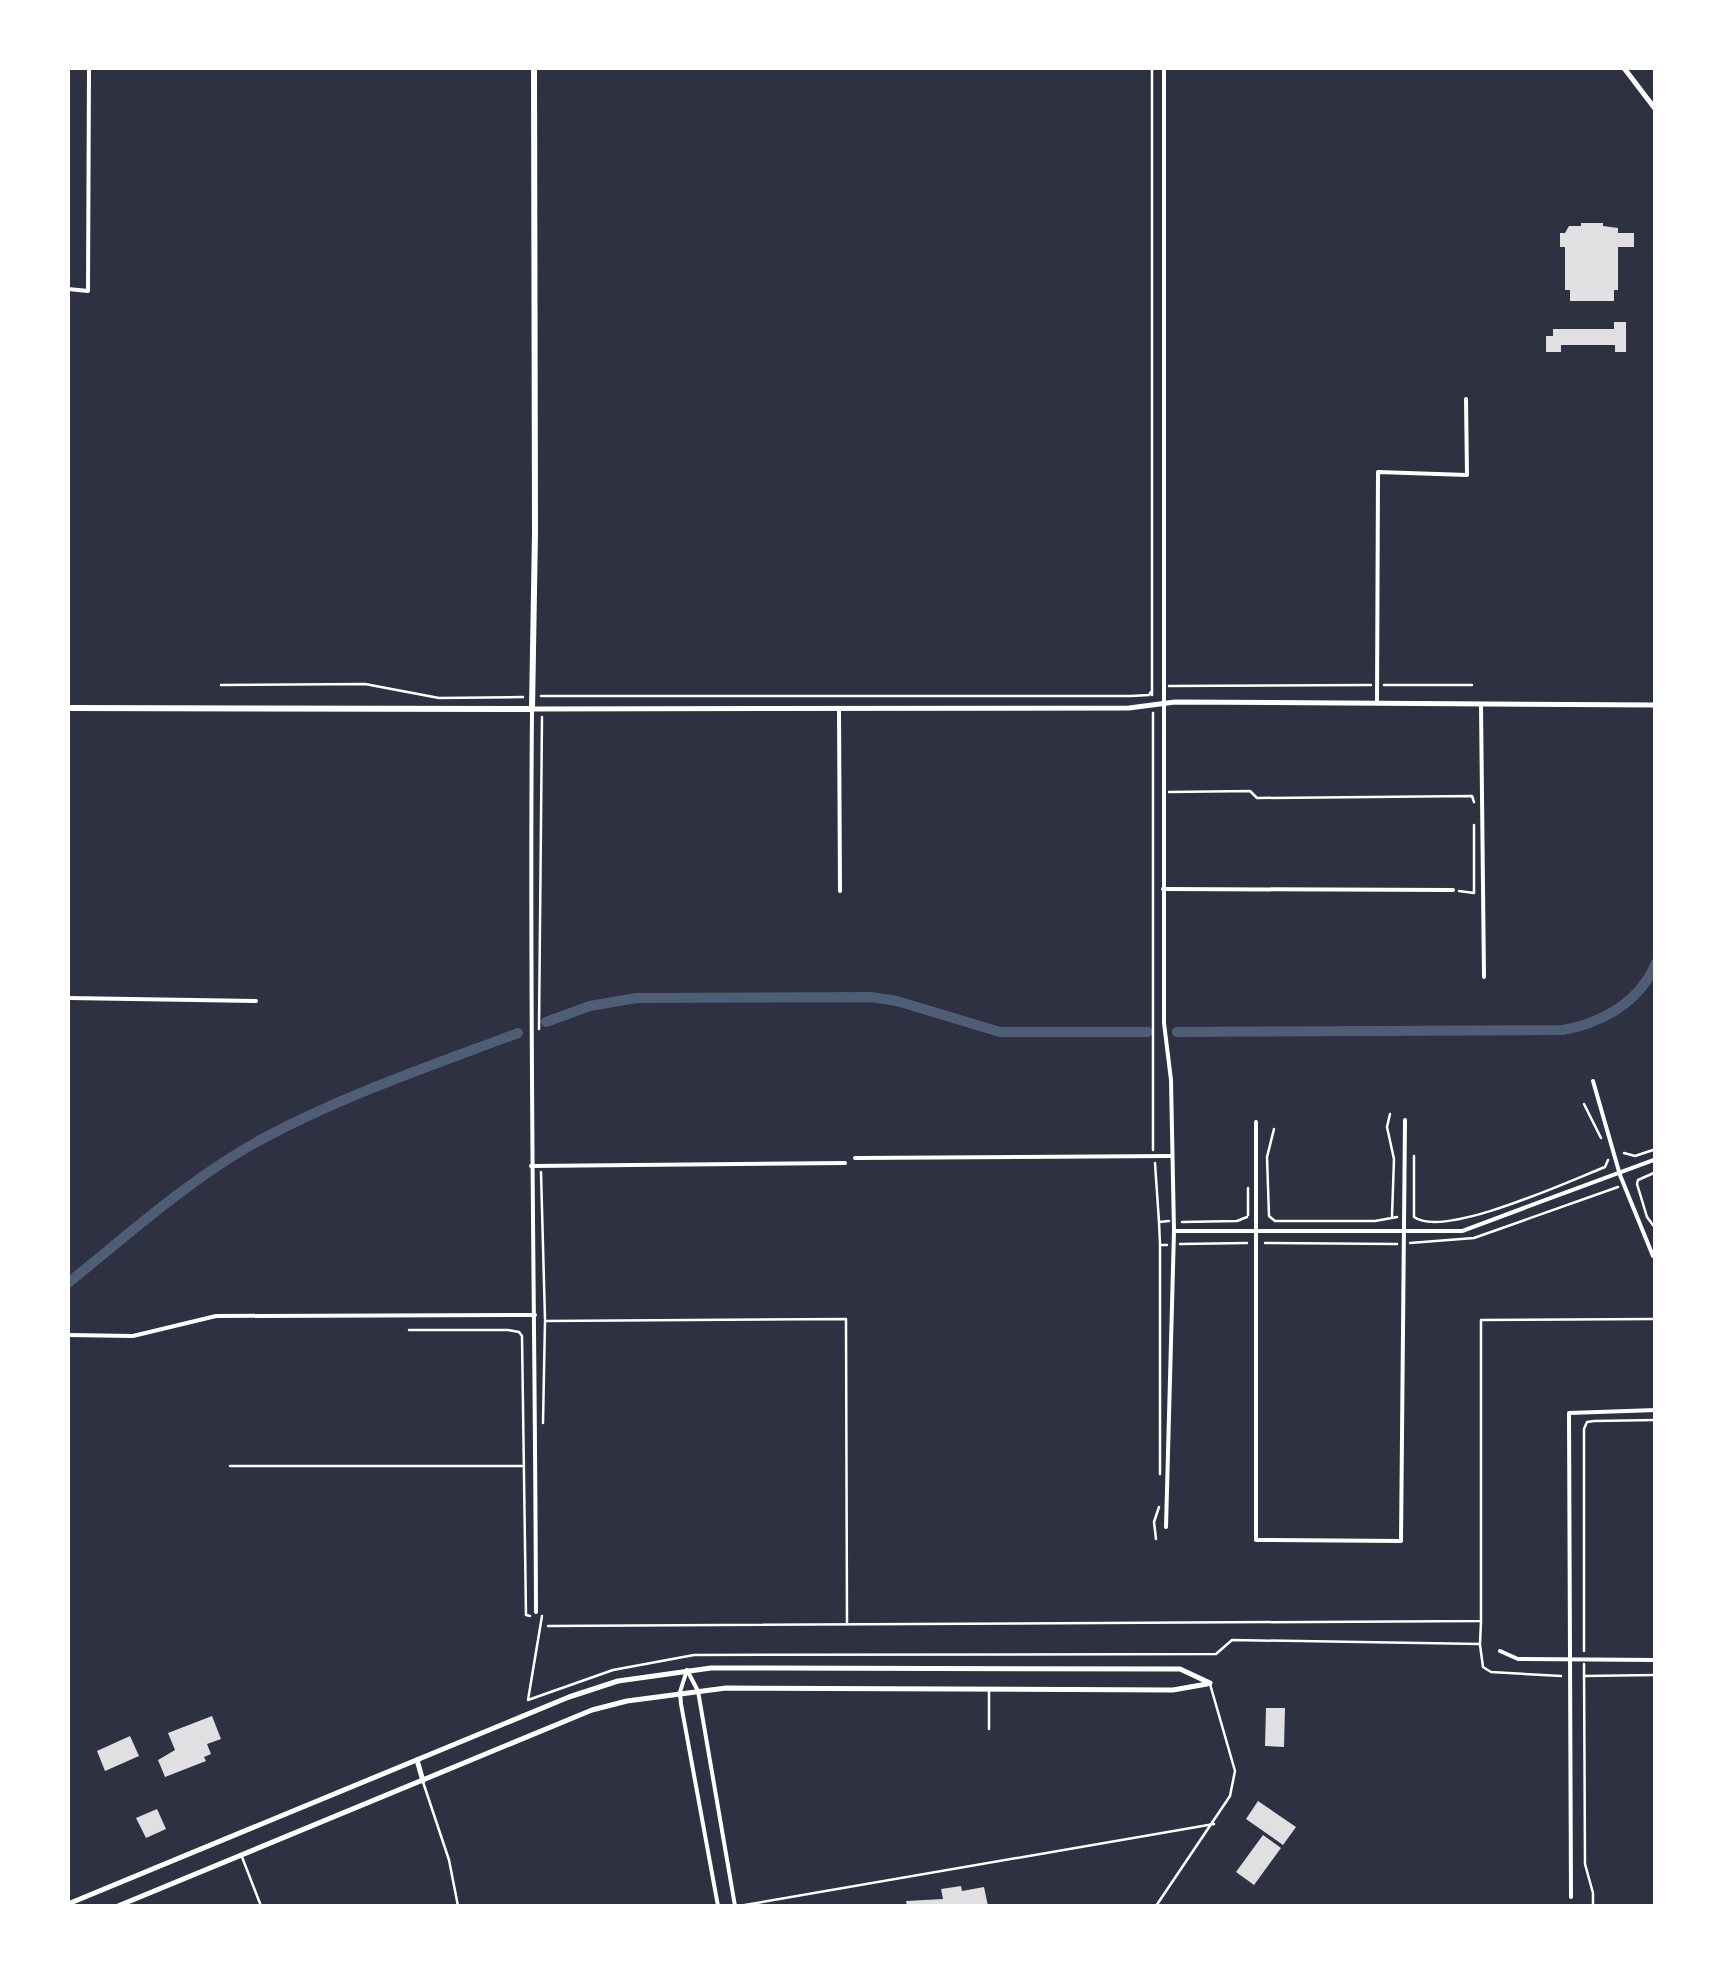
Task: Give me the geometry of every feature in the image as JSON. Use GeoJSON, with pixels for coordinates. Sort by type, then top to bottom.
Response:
{"type":"FeatureCollection","features":[{"type":"Feature","properties":{"kind":"main road"},"geometry":{"type":"LineString","coordinates":[[68,708],[532,710],[534,68]]}},
{"type":"Feature","properties":{"kind":"street"},"geometry":{"type":"LineString","coordinates":[[68,289],[88,291],[89,68]]}},
{"type":"Feature","properties":{"kind":"street"},"geometry":{"type":"LineString","coordinates":[[1164,68],[1164,1023],[1171,1080],[1174,1221],[1166,1528]]}},
{"type":"Feature","properties":{"kind":"street"},"geometry":{"type":"LineString","coordinates":[[1624,68],[1656,110]]}},
{"type":"Feature","properties":{"kind":"street"},"geometry":{"type":"LineString","coordinates":[[1377,702],[1378,472],[1467,475],[1466,399]]}},
{"type":"Feature","properties":{"kind":"street"},"geometry":{"type":"LineString","coordinates":[[540,1614],[531,1166],[532,710],[1129,708],[1164,703],[1377,702],[1656,705]]}},
{"type":"Feature","properties":{"kind":"street"},"geometry":{"type":"LineString","coordinates":[[1481,705],[1484,978]]}},
{"type":"Feature","properties":{"kind":"street"},"geometry":{"type":"LineString","coordinates":[[839,709],[840,891]]}},
{"type":"Feature","properties":{"kind":"street"},"geometry":{"type":"LineString","coordinates":[[1163,889],[1453,890]]}},
{"type":"Feature","properties":{"kind":"street"},"geometry":{"type":"LineString","coordinates":[[68,998],[256,1001]]}},
{"type":"Feature","properties":{"kind":"street"},"geometry":{"type":"LineString","coordinates":[[1593,1081],[1620,1174],[1653,1256]]}},
{"type":"Feature","properties":{"kind":"street"},"geometry":{"type":"LineString","coordinates":[[1256,1122],[1256,1540],[1401,1541],[1405,1120]]}},
{"type":"Feature","properties":{"kind":"street"},"geometry":{"type":"LineString","coordinates":[[855,1158],[1172,1156]]}},
{"type":"Feature","properties":{"kind":"street"},"geometry":{"type":"LineString","coordinates":[[1174,1232],[1462,1231],[1656,1158]]}},
{"type":"Feature","properties":{"kind":"street"},"geometry":{"type":"LineString","coordinates":[[531,1166],[845,1163]]}},
{"type":"Feature","properties":{"kind":"street"},"geometry":{"type":"LineString","coordinates":[[68,1335],[133,1336],[216,1316],[536,1315]]}},
{"type":"Feature","properties":{"kind":"street"},"geometry":{"type":"LineString","coordinates":[[1570,1897],[1569,1413],[1656,1410]]}},
{"type":"Feature","properties":{"kind":"street"},"geometry":{"type":"LineString","coordinates":[[1500,1651],[1518,1659],[1656,1660]]}},
{"type":"Feature","properties":{"kind":"street"},"geometry":{"type":"LineString","coordinates":[[68,1904],[569,1696],[618,1681],[687,1670],[1180,1669],[1210,1683]]}},
{"type":"Feature","properties":{"kind":"street"},"geometry":{"type":"LineString","coordinates":[[687,1670],[698,1690],[737,1906]]}},
{"type":"Feature","properties":{"kind":"street"},"geometry":{"type":"LineString","coordinates":[[687,1670],[680,1692],[718,1906]]}},
{"type":"Feature","properties":{"kind":"street"},"geometry":{"type":"LineString","coordinates":[[118,1906],[592,1710],[680,1692],[726,1688],[1173,1690],[1210,1683]]}},
{"type":"Feature","properties":{"kind":"street"},"geometry":{"type":"LineString","coordinates":[[417,1760],[423,1781]]}},
{"type":"Feature","properties":{"kind":"lane"},"geometry":{"type":"LineString","coordinates":[[1156,1906],[1230,1796],[1234,1771],[1210,1683]]}},
{"type":"Feature","properties":{"kind":"lane"},"geometry":{"type":"LineString","coordinates":[[988,1729],[989,1689]]}},
{"type":"Feature","properties":{"kind":"lane"},"geometry":{"type":"LineString","coordinates":[[423,1781],[458,1906]]}},
{"type":"Feature","properties":{"kind":"lane"},"geometry":{"type":"LineString","coordinates":[[737,1906],[1214,1824]]}},
{"type":"Feature","properties":{"kind":"lane"},"geometry":{"type":"LineString","coordinates":[[241,1856],[261,1906]]}},
{"type":"Feature","properties":{"kind":"path"},"geometry":{"type":"LineString","coordinates":[[1152,68],[1154,1156],[1160,1245],[1160,1489]]}},
{"type":"Feature","properties":{"kind":"path"},"geometry":{"type":"LineString","coordinates":[[221,685],[366,684],[439,698],[1112,696],[1149,695],[1152,688]]}},
{"type":"Feature","properties":{"kind":"path"},"geometry":{"type":"LineString","coordinates":[[1152,688],[1472,686]]}},
{"type":"Feature","properties":{"kind":"path"},"geometry":{"type":"LineString","coordinates":[[540,1027],[542,696]]}},
{"type":"Feature","properties":{"kind":"path"},"geometry":{"type":"LineString","coordinates":[[1153,792],[1250,791],[1257,798],[1472,796],[1475,803]]}},
{"type":"Feature","properties":{"kind":"path"},"geometry":{"type":"LineString","coordinates":[[1453,890],[1474,893],[1474,821]]}},
{"type":"Feature","properties":{"kind":"path"},"geometry":{"type":"LineString","coordinates":[[1584,1104],[1602,1141]]}},
{"type":"Feature","properties":{"kind":"path"},"geometry":{"type":"LineString","coordinates":[[1390,1114],[1388,1127],[1394,1159],[1391,1218]]}},
{"type":"Feature","properties":{"kind":"path"},"geometry":{"type":"LineString","coordinates":[[1269,1216],[1267,1157],[1274,1128]]}},
{"type":"Feature","properties":{"kind":"path"},"geometry":{"type":"LineString","coordinates":[[1624,1153],[1635,1156],[1656,1149]]}},
{"type":"Feature","properties":{"kind":"path"},"geometry":{"type":"LineString","coordinates":[[1414,1156],[1414,1216]]}},
{"type":"Feature","properties":{"kind":"path"},"geometry":{"type":"LineString","coordinates":[[1159,1222],[1238,1221],[1248,1216],[1269,1216],[1275,1220],[1386,1220],[1414,1216],[1424,1222],[1450,1221],[1490,1212],[1605,1167],[1608,1158]]}},
{"type":"Feature","properties":{"kind":"path"},"geometry":{"type":"LineString","coordinates":[[540,1166],[545,1322],[542,1437]]}},
{"type":"Feature","properties":{"kind":"path"},"geometry":{"type":"LineString","coordinates":[[1160,1245],[1403,1244],[1474,1238],[1656,1172]]}},
{"type":"Feature","properties":{"kind":"path"},"geometry":{"type":"LineString","coordinates":[[1248,1179],[1248,1216]]}},
{"type":"Feature","properties":{"kind":"path"},"geometry":{"type":"LineString","coordinates":[[1638,1180],[1647,1217],[1656,1229]]}},
{"type":"Feature","properties":{"kind":"path"},"geometry":{"type":"LineString","coordinates":[[545,1322],[846,1319],[847,1624]]}},
{"type":"Feature","properties":{"kind":"path"},"geometry":{"type":"LineString","coordinates":[[1570,1676],[1491,1672],[1483,1667],[1481,1320],[1656,1319]]}},
{"type":"Feature","properties":{"kind":"path"},"geometry":{"type":"LineString","coordinates":[[409,1330],[519,1332],[523,1345],[526,1616],[540,1614],[528,1700],[612,1670],[694,1656],[1216,1654],[1232,1640],[1480,1644]]}},
{"type":"Feature","properties":{"kind":"path"},"geometry":{"type":"LineString","coordinates":[[1592,1906],[1593,1893],[1585,1864],[1584,1429],[1587,1422],[1594,1421],[1656,1420]]}},
{"type":"Feature","properties":{"kind":"path"},"geometry":{"type":"LineString","coordinates":[[230,1466],[524,1466]]}},
{"type":"Feature","properties":{"kind":"path"},"geometry":{"type":"LineString","coordinates":[[1156,1539],[1154,1522],[1159,1508]]}},
{"type":"Feature","properties":{"kind":"path"},"geometry":{"type":"LineString","coordinates":[[548,1626],[1481,1621]]}},
{"type":"Feature","properties":{"kind":"path"},"geometry":{"type":"LineString","coordinates":[[1584,1676],[1656,1675]]}},
{"type":"Feature","properties":{"kind":"building"},"geometry":{"type":"Polygon","coordinates":[[[1581,223],[1603,223],[1618,228],[1618,233],[1634,233],[1634,247],[1618,247],[1618,290],[1614,290],[1614,301],[1570,301],[1570,290],[1565,290],[1565,247],[1560,247],[1560,233],[1581,223]]]}},
{"type":"Feature","properties":{"kind":"building"},"geometry":{"type":"Polygon","coordinates":[[[1614,322],[1626,322],[1626,352],[1615,352],[1615,345],[1561,345],[1561,352],[1546,352],[1546,336],[1553,336],[1553,329],[1614,329],[1614,322]]]}},
{"type":"Feature","properties":{"kind":"building"},"geometry":{"type":"Polygon","coordinates":[[[1266,1708],[1285,1708],[1284,1747],[1265,1746],[1266,1708]]]}},
{"type":"Feature","properties":{"kind":"building"},"geometry":{"type":"Polygon","coordinates":[[[212,1716],[221,1739],[207,1744],[211,1754],[204,1757],[206,1761],[165,1777],[158,1760],[175,1750],[168,1733],[212,1716]]]}},
{"type":"Feature","properties":{"kind":"building"},"geometry":{"type":"Polygon","coordinates":[[[130,1736],[139,1756],[105,1771],[97,1751],[130,1736]]]}},
{"type":"Feature","properties":{"kind":"building"},"geometry":{"type":"Polygon","coordinates":[[[1258,1801],[1296,1827],[1283,1845],[1246,1819],[1258,1801]]]}},
{"type":"Feature","properties":{"kind":"building"},"geometry":{"type":"Polygon","coordinates":[[[157,1809],[166,1829],[146,1838],[136,1818],[157,1809]]]}},
{"type":"Feature","properties":{"kind":"building"},"geometry":{"type":"Polygon","coordinates":[[[1263,1835],[1281,1848],[1254,1885],[1236,1872],[1263,1835]]]}},
{"type":"Feature","properties":{"kind":"building"},"geometry":{"type":"Polygon","coordinates":[[[961,1886],[962,1891],[984,1887],[988,1906],[907,1906],[906,1901],[943,1899],[941,1889],[961,1886]]]}},
{"type":"Feature","properties":{"kind":"waterway"},"geometry":{"type":"LineString","coordinates":[[1177,1032],[1563,1030],[1592,1022],[1618,1008],[1640,989],[1656,963]]}},
{"type":"Feature","properties":{"kind":"waterway"},"geometry":{"type":"LineString","coordinates":[[546,1022],[590,1006],[636,998],[871,997],[1000,1032],[1148,1032]]}},
{"type":"Feature","properties":{"kind":"waterway"},"geometry":{"type":"LineString","coordinates":[[68,1283],[187,1187],[264,1138],[357,1094],[518,1033]]}}]}
